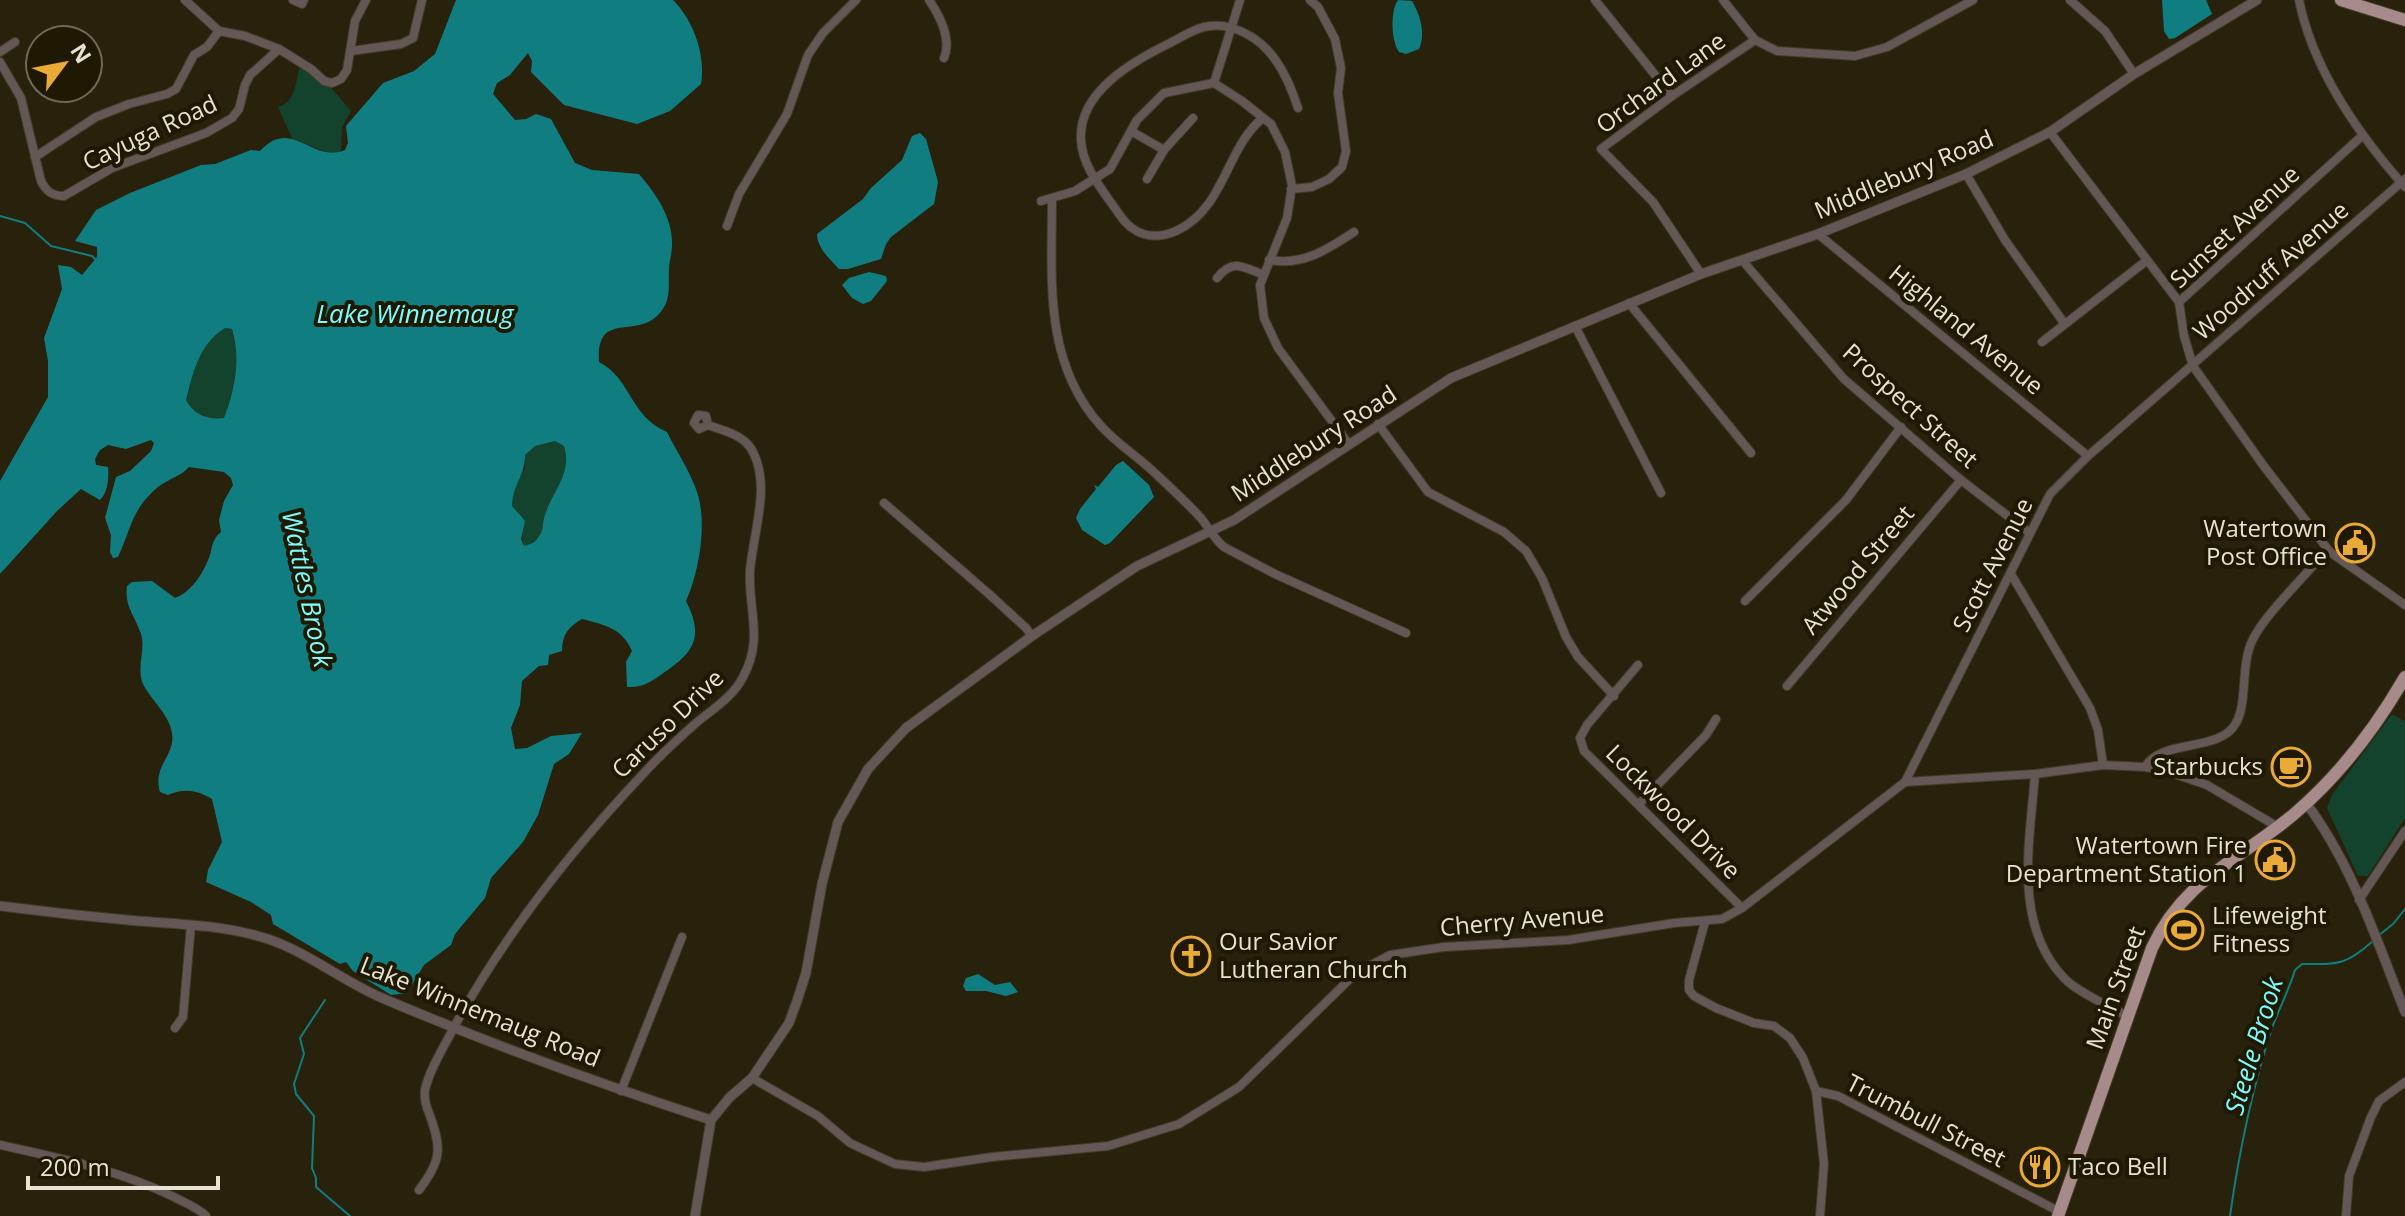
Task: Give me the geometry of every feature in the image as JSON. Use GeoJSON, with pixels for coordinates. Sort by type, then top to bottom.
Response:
{"type":"FeatureCollection","features":[{"type":"Feature","properties":{"kind":"main road"},"geometry":{"type":"LineString","coordinates":[[2341,0],[2405,20]]}},
{"type":"Feature","properties":{"kind":"main road","name":"Main Street"},"geometry":{"type":"LineString","coordinates":[[2059,1214],[2152,948],[2171,913],[2202,880],[2278,827],[2347,762],[2401,695],[2405,677]]}},
{"type":"Feature","properties":{"kind":"street"},"geometry":{"type":"LineString","coordinates":[[185,0],[219,31],[245,36],[279,49],[324,81],[332,83],[341,79],[347,70],[355,21],[366,0]]}},
{"type":"Feature","properties":{"kind":"street"},"geometry":{"type":"LineString","coordinates":[[293,0],[303,2]]}},
{"type":"Feature","properties":{"kind":"street"},"geometry":{"type":"LineString","coordinates":[[351,51],[401,44],[413,38],[422,0]]}},
{"type":"Feature","properties":{"kind":"street"},"geometry":{"type":"LineString","coordinates":[[727,226],[739,194],[787,114],[808,55],[823,33],[856,0]]}},
{"type":"Feature","properties":{"kind":"street"},"geometry":{"type":"LineString","coordinates":[[929,0],[947,43],[944,58]]}},
{"type":"Feature","properties":{"kind":"street"},"geometry":{"type":"LineString","coordinates":[[1214,83],[1240,0]]}},
{"type":"Feature","properties":{"kind":"street"},"geometry":{"type":"LineString","coordinates":[[1291,189],[1312,187],[1329,179],[1342,167],[1346,151],[1338,93],[1341,68],[1335,39],[1318,7],[1310,0]]}},
{"type":"Feature","properties":{"kind":"street"},"geometry":{"type":"LineString","coordinates":[[1595,0],[1672,96]]}},
{"type":"Feature","properties":{"kind":"street"},"geometry":{"type":"LineString","coordinates":[[1723,0],[1755,40],[1777,51],[1855,56],[1887,47],[1973,0]]}},
{"type":"Feature","properties":{"kind":"street"},"geometry":{"type":"LineString","coordinates":[[2070,0],[2105,31],[2134,74]]}},
{"type":"Feature","properties":{"kind":"street","name":"Middlebury Road"},"geometry":{"type":"LineString","coordinates":[[711,1120],[752,1078],[789,1023],[806,973],[831,844],[850,797],[868,769],[906,728],[1032,636],[1137,566],[1250,510],[1451,378],[1701,274],[1818,234],[1966,174],[2050,132],[2134,74],[2257,0]]}},
{"type":"Feature","properties":{"kind":"street"},"geometry":{"type":"LineString","coordinates":[[2299,0],[2303,20],[2325,74],[2363,135],[2404,183]]}},
{"type":"Feature","properties":{"kind":"street"},"geometry":{"type":"LineString","coordinates":[[1263,118],[1243,138],[1224,182],[1213,197],[1179,230],[1161,236],[1143,236],[1124,222],[1095,179],[1083,155],[1080,138],[1084,114],[1119,73],[1193,29],[1213,25],[1232,27],[1255,38],[1270,51],[1291,87],[1298,108]]}},
{"type":"Feature","properties":{"kind":"street"},"geometry":{"type":"LineString","coordinates":[[35,157],[96,117],[176,89],[194,55],[207,47],[219,31]]}},
{"type":"Feature","properties":{"kind":"street","name":"Orchard Lane"},"geometry":{"type":"LineString","coordinates":[[1701,274],[1653,202],[1601,149],[1755,40]]}},
{"type":"Feature","properties":{"kind":"street"},"geometry":{"type":"LineString","coordinates":[[0,52],[15,42]]}},
{"type":"Feature","properties":{"kind":"street","name":"Cayuga Road"},"geometry":{"type":"LineString","coordinates":[[0,62],[21,98],[45,190],[55,196],[64,196],[112,168],[206,133],[232,118],[239,109],[250,75],[279,49]]}},
{"type":"Feature","properties":{"kind":"street"},"geometry":{"type":"LineString","coordinates":[[1041,201],[1075,191],[1110,169],[1137,120],[1164,93],[1214,83],[1271,124],[1285,152],[1291,189],[1287,218],[1260,285],[1264,318],[1278,348],[1348,443]]}},
{"type":"Feature","properties":{"kind":"street"},"geometry":{"type":"LineString","coordinates":[[1147,179],[1164,150],[1193,118]]}},
{"type":"Feature","properties":{"kind":"street"},"geometry":{"type":"LineString","coordinates":[[1131,131],[1164,150]]}},
{"type":"Feature","properties":{"kind":"street"},"geometry":{"type":"LineString","coordinates":[[2050,132],[2179,302]]}},
{"type":"Feature","properties":{"kind":"street","name":"Sunset Avenue"},"geometry":{"type":"LineString","coordinates":[[2193,366],[2179,302],[2363,135]]}},
{"type":"Feature","properties":{"kind":"street"},"geometry":{"type":"LineString","coordinates":[[1966,174],[2005,240],[2064,323]]}},
{"type":"Feature","properties":{"kind":"street","name":"Woodruff Avenue"},"geometry":{"type":"LineString","coordinates":[[2404,183],[2193,366],[2330,552],[2405,605]]}},
{"type":"Feature","properties":{"kind":"street"},"geometry":{"type":"LineString","coordinates":[[1052,199],[1051,298],[1059,348],[1070,381],[1090,413],[1159,476],[1224,547],[1275,574],[1406,633]]}},
{"type":"Feature","properties":{"kind":"street"},"geometry":{"type":"LineString","coordinates":[[1269,260],[1284,263],[1297,261],[1326,251],[1354,232]]}},
{"type":"Feature","properties":{"kind":"street","name":"Highland Avenue"},"geometry":{"type":"LineString","coordinates":[[1818,234],[2088,456]]}},
{"type":"Feature","properties":{"kind":"street","name":"Prospect Street"},"geometry":{"type":"LineString","coordinates":[[1742,260],[1844,379],[1961,480],[2030,533]]}},
{"type":"Feature","properties":{"kind":"street"},"geometry":{"type":"LineString","coordinates":[[2042,342],[2146,261]]}},
{"type":"Feature","properties":{"kind":"street"},"geometry":{"type":"LineString","coordinates":[[1217,278],[1225,268],[1233,265],[1264,275]]}},
{"type":"Feature","properties":{"kind":"street"},"geometry":{"type":"LineString","coordinates":[[1629,303],[1751,453]]}},
{"type":"Feature","properties":{"kind":"street"},"geometry":{"type":"LineString","coordinates":[[1575,326],[1661,493]]}},
{"type":"Feature","properties":{"kind":"street","name":"Scott Avenue"},"geometry":{"type":"LineString","coordinates":[[1905,782],[2050,494],[2088,456],[2193,366]]}},
{"type":"Feature","properties":{"kind":"street"},"geometry":{"type":"LineString","coordinates":[[1378,424],[1428,492],[1504,532],[1526,551],[1542,578],[1566,637],[1578,657],[1614,696]]}},
{"type":"Feature","properties":{"kind":"street","name":"Caruso Drive"},"geometry":{"type":"LineString","coordinates":[[419,1190],[432,1172],[439,1151],[439,1139],[424,1092],[454,1029],[490,969],[578,846],[667,749],[728,698],[742,680],[752,658],[756,633],[750,573],[761,480],[758,462],[752,448],[741,438],[708,425]]}},
{"type":"Feature","properties":{"kind":"street"},"geometry":{"type":"LineString","coordinates":[[1745,601],[1846,500],[1901,427]]}},
{"type":"Feature","properties":{"kind":"street","name":"Atwood Street"},"geometry":{"type":"LineString","coordinates":[[1787,686],[1961,480]]}},
{"type":"Feature","properties":{"kind":"street"},"geometry":{"type":"LineString","coordinates":[[884,503],[989,594],[1032,636]]}},
{"type":"Feature","properties":{"kind":"street"},"geometry":{"type":"LineString","coordinates":[[2145,767],[2157,754],[2211,740],[2236,723],[2245,665],[2253,638],[2320,558],[2330,552]]}},
{"type":"Feature","properties":{"kind":"street"},"geometry":{"type":"LineString","coordinates":[[2011,574],[2090,708],[2098,730],[2103,765]]}},
{"type":"Feature","properties":{"kind":"street","name":"Lockwood Drive"},"geometry":{"type":"LineString","coordinates":[[1638,665],[1587,725],[1580,738],[1584,751],[1742,908]]}},
{"type":"Feature","properties":{"kind":"street"},"geometry":{"type":"LineString","coordinates":[[1639,804],[1706,735],[1716,719]]}},
{"type":"Feature","properties":{"kind":"street"},"geometry":{"type":"LineString","coordinates":[[1905,782],[2035,774],[2103,765],[2145,767],[2207,785],[2278,827]]}},
{"type":"Feature","properties":{"kind":"street"},"geometry":{"type":"LineString","coordinates":[[2035,774],[2028,871],[2031,918],[2049,957],[2066,980],[2128,1017]]}},
{"type":"Feature","properties":{"kind":"street","name":"Cherry Avenue"},"geometry":{"type":"LineString","coordinates":[[752,1078],[818,1116],[850,1143],[895,1164],[924,1167],[1108,1146],[1179,1124],[1239,1087],[1356,973],[1390,955],[1444,947],[1568,940],[1674,923],[1722,919],[1742,908],[1905,782]]}},
{"type":"Feature","properties":{"kind":"street"},"geometry":{"type":"LineString","coordinates":[[2306,803],[2332,842],[2404,1005]]}},
{"type":"Feature","properties":{"kind":"street"},"geometry":{"type":"LineString","coordinates":[[2359,900],[2405,831]]}},
{"type":"Feature","properties":{"kind":"street","name":"Lake Winnemaug Road"},"geometry":{"type":"LineString","coordinates":[[0,906],[62,915],[191,925],[261,936],[370,993],[454,1029],[621,1091],[711,1120]]}},
{"type":"Feature","properties":{"kind":"street"},"geometry":{"type":"LineString","coordinates":[[1705,922],[1689,990],[1716,1008],[1754,1023],[1774,1026],[1790,1038],[1803,1058],[1816,1091],[1824,1164],[1820,1216]]}},
{"type":"Feature","properties":{"kind":"street"},"geometry":{"type":"LineString","coordinates":[[175,1028],[183,1017],[191,925]]}},
{"type":"Feature","properties":{"kind":"street"},"geometry":{"type":"LineString","coordinates":[[621,1091],[682,937]]}},
{"type":"Feature","properties":{"kind":"street"},"geometry":{"type":"LineString","coordinates":[[2346,1216],[2349,1176],[2371,1117],[2379,1101],[2405,1082]]}},
{"type":"Feature","properties":{"kind":"street","name":"Trumbull Street"},"geometry":{"type":"LineString","coordinates":[[1816,1091],[1838,1096],[2059,1214]]}},
{"type":"Feature","properties":{"kind":"street"},"geometry":{"type":"LineString","coordinates":[[695,1216],[711,1120]]}},
{"type":"Feature","properties":{"kind":"street"},"geometry":{"type":"LineString","coordinates":[[0,1145],[115,1173],[160,1190],[206,1216]]}},
{"type":"Feature","properties":{"kind":"green space"},"geometry":{"type":"Polygon","coordinates":[[[300,64],[315,69],[351,111],[342,127],[341,151],[333,155],[292,138],[278,107],[292,96],[300,64]]]}},
{"type":"Feature","properties":{"kind":"green space"},"geometry":{"type":"Polygon","coordinates":[[[225,328],[232,329],[235,341],[236,374],[224,419],[218,419],[198,413],[186,400],[203,351],[225,328]]]}},
{"type":"Feature","properties":{"kind":"green space"},"geometry":{"type":"Polygon","coordinates":[[[555,441],[564,446],[566,466],[547,509],[541,534],[523,547],[522,528],[512,506],[512,489],[525,469],[525,455],[535,446],[555,441]]]}},
{"type":"Feature","properties":{"kind":"green space"},"geometry":{"type":"Polygon","coordinates":[[[2392,714],[2405,721],[2405,818],[2368,876],[2358,876],[2327,808],[2332,795],[2392,714]]]}},
{"type":"Feature","properties":{"kind":"water","name":"Lake Winnemaug"},"geometry":{"type":"Polygon","coordinates":[[[456,0],[673,0],[687,18],[700,51],[701,84],[670,111],[637,124],[564,105],[531,72],[532,61],[528,53],[510,75],[497,83],[493,94],[515,120],[536,114],[551,119],[575,163],[592,170],[639,174],[662,207],[672,235],[665,305],[648,322],[618,328],[604,336],[599,362],[618,378],[645,417],[667,432],[698,495],[702,535],[695,577],[686,601],[695,634],[689,651],[673,666],[646,684],[627,687],[626,662],[632,651],[628,643],[618,632],[582,619],[567,632],[562,651],[549,655],[548,665],[539,666],[522,681],[520,705],[511,728],[515,749],[527,748],[551,736],[582,733],[569,754],[554,764],[538,815],[523,842],[491,878],[485,898],[455,934],[451,945],[424,965],[407,993],[391,995],[353,971],[346,962],[340,964],[273,924],[271,915],[251,902],[206,882],[208,870],[222,842],[212,799],[190,791],[168,795],[160,792],[159,775],[171,748],[172,733],[141,678],[142,640],[129,605],[127,586],[132,582],[152,581],[175,598],[191,587],[203,571],[213,542],[221,532],[219,520],[224,501],[233,485],[231,478],[224,472],[189,467],[162,484],[142,503],[118,557],[113,558],[110,552],[111,535],[105,518],[116,477],[130,471],[151,451],[154,443],[151,440],[126,449],[108,445],[100,450],[95,459],[96,465],[108,467],[107,485],[100,500],[81,489],[0,574],[0,481],[48,397],[48,361],[44,338],[62,289],[58,265],[71,267],[82,275],[97,257],[97,247],[75,241],[96,210],[201,165],[215,164],[251,150],[260,151],[271,141],[282,138],[322,151],[333,153],[345,150],[348,143],[346,126],[383,83],[414,71],[435,54],[456,0]],[[225,328],[203,351],[186,400],[197,413],[212,418],[224,418],[236,374],[235,340],[232,329],[225,328]],[[555,441],[535,446],[525,455],[514,491],[512,506],[525,521],[521,539],[524,546],[534,542],[541,534],[547,509],[566,465],[564,446],[555,441]]]}},
{"type":"Feature","properties":{"kind":"water"},"geometry":{"type":"Polygon","coordinates":[[[1398,0],[1412,1],[1421,24],[1419,49],[1406,54],[1399,52],[1393,34],[1398,0]]]}},
{"type":"Feature","properties":{"kind":"water"},"geometry":{"type":"Polygon","coordinates":[[[2162,0],[2206,0],[2212,14],[2169,39],[2164,31],[2162,0]]]}},
{"type":"Feature","properties":{"kind":"water"},"geometry":{"type":"Polygon","coordinates":[[[920,133],[926,139],[938,182],[934,204],[891,237],[881,259],[839,269],[822,249],[817,234],[863,199],[902,160],[912,136],[920,133]]]}},
{"type":"Feature","properties":{"kind":"water"},"geometry":{"type":"Polygon","coordinates":[[[869,272],[886,276],[887,281],[871,301],[863,304],[852,298],[842,285],[849,278],[869,272]]]}},
{"type":"Feature","properties":{"kind":"water"},"geometry":{"type":"Polygon","coordinates":[[[1123,461],[1149,485],[1154,497],[1105,545],[1082,530],[1076,518],[1096,489],[1094,485],[1098,487],[1123,461]]]}},
{"type":"Feature","properties":{"kind":"water"},"geometry":{"type":"Polygon","coordinates":[[[978,974],[995,985],[1010,982],[1018,992],[1006,996],[986,991],[966,991],[963,986],[966,978],[978,974]]]}},
{"type":"Feature","properties":{"kind":"waterway","name":"Wattles Brook"},"geometry":{"type":"LineString","coordinates":[[0,216],[25,223],[51,246],[92,256],[97,261]]}},
{"type":"Feature","properties":{"kind":"waterway","name":"Steele Brook"},"geometry":{"type":"LineString","coordinates":[[2378,936],[2405,909]]}},
{"type":"Feature","properties":{"kind":"waterway","name":"Steele Brook"},"geometry":{"type":"LineString","coordinates":[[2230,1216],[2258,1074],[2295,970],[2302,964],[2340,962],[2373,941]]}},
{"type":"Feature","properties":{"kind":"waterway","name":"Wattles Brook"},"geometry":{"type":"LineString","coordinates":[[325,1000],[300,1038],[304,1054],[294,1084],[296,1094],[314,1116],[312,1168],[316,1187],[350,1216]]}},
{"type":"Feature","properties":{"kind":"place","name":"Watertown Post Office"},"geometry":{"type":"Point","coordinates":[2355,543]}},
{"type":"Feature","properties":{"kind":"place","name":"Starbucks"},"geometry":{"type":"Point","coordinates":[2291,767]}},
{"type":"Feature","properties":{"kind":"place","name":"Watertown Fire Department Station 1"},"geometry":{"type":"Point","coordinates":[2275,860]}},
{"type":"Feature","properties":{"kind":"place","name":"Lifeweight Fitness"},"geometry":{"type":"Point","coordinates":[2184,930]}},
{"type":"Feature","properties":{"kind":"place","name":"Our Savior Lutheran Church"},"geometry":{"type":"Point","coordinates":[1191,956]}},
{"type":"Feature","properties":{"kind":"place","name":"Taco Bell"},"geometry":{"type":"Point","coordinates":[2040,1167]}}]}
